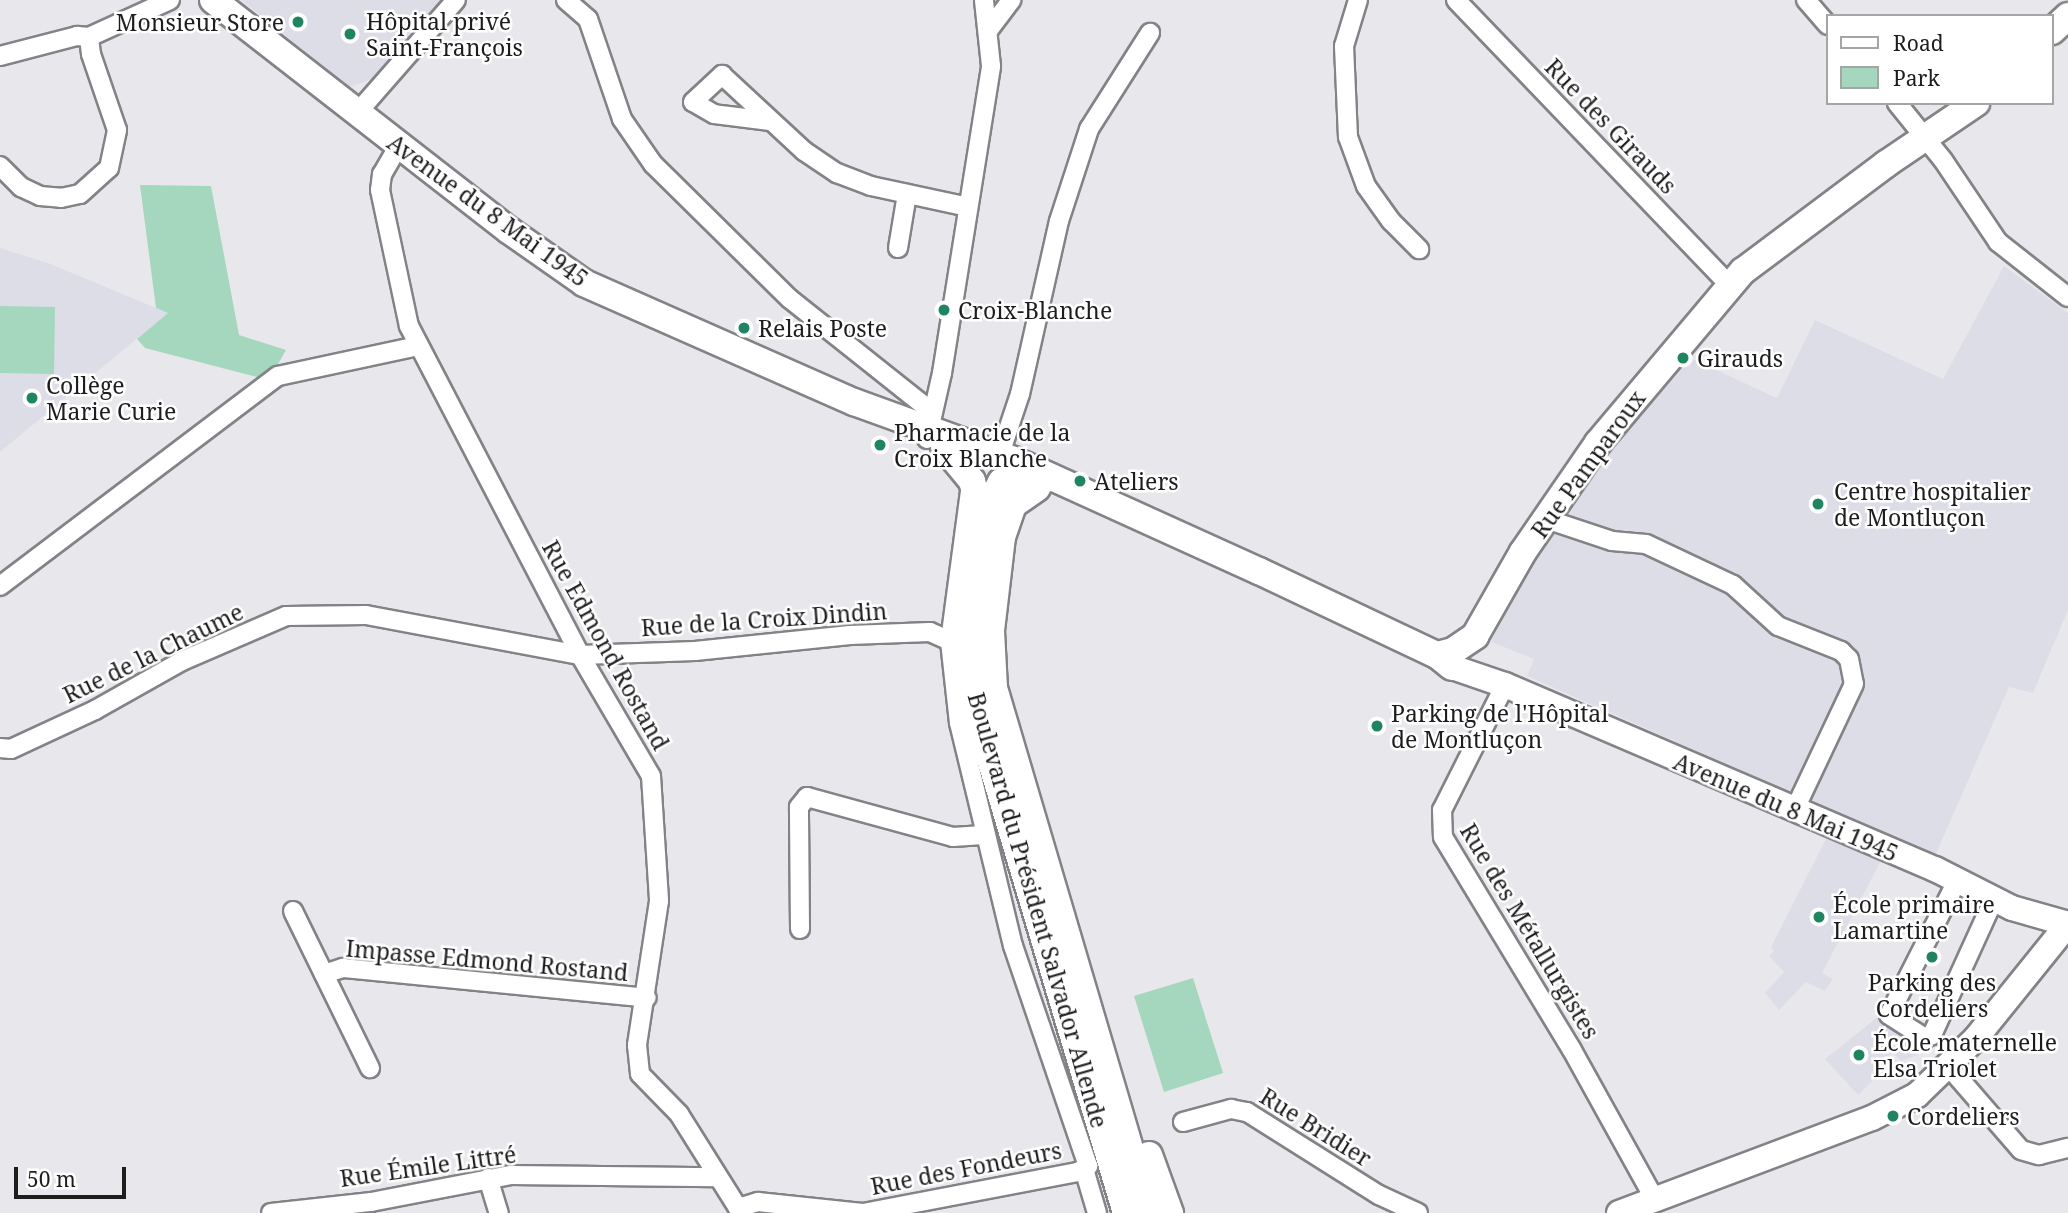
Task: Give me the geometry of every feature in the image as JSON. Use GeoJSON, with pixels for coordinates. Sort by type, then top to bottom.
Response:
{"type":"FeatureCollection","features":[{"type":"Feature","properties":{"kind":"main road","name":"Avenue du 8 Mai 1945"},"geometry":{"type":"LineString","coordinates":[[213,0],[357,113],[584,283],[927,430],[996,472],[1254,581],[1291,589]]}},
{"type":"Feature","properties":{"kind":"main road"},"geometry":{"type":"LineString","coordinates":[[2054,30],[2068,16]]}},
{"type":"Feature","properties":{"kind":"main road","name":"Rue Pamparoux"},"geometry":{"type":"LineString","coordinates":[[1448,658],[1475,636],[1546,519],[1598,443],[1736,279],[1923,139],[1973,105]]}},
{"type":"Feature","properties":{"kind":"main road","name":"Boulevard du Président Salvador Allende"},"geometry":{"type":"LineString","coordinates":[[927,430],[996,472]]}},
{"type":"Feature","properties":{"kind":"main road","name":"Avenue du 8 Mai 1945"},"geometry":{"type":"LineString","coordinates":[[996,472],[1115,509],[1505,685],[1994,899],[2068,924]]}},
{"type":"Feature","properties":{"kind":"main road","name":"Boulevard du Président Salvador Allende"},"geometry":{"type":"LineString","coordinates":[[996,472],[982,519],[968,642],[977,715],[1126,1213]]}},
{"type":"Feature","properties":{"kind":"main road","name":"Boulevard du Président Salvador Allende"},"geometry":{"type":"LineString","coordinates":[[996,472],[1002,537],[991,631],[994,688],[1149,1213]]}},
{"type":"Feature","properties":{"kind":"main road","name":"Boulevard du Président Salvador Allende"},"geometry":{"type":"LineString","coordinates":[[1002,537],[1013,505],[1037,488]]}},
{"type":"Feature","properties":{"kind":"main road"},"geometry":{"type":"LineString","coordinates":[[1475,636],[1481,670]]}},
{"type":"Feature","properties":{"kind":"main road","name":"Avenue du 8 Mai 1945"},"geometry":{"type":"LineString","coordinates":[[1448,658],[1481,670],[1505,685]]}},
{"type":"Feature","properties":{"kind":"main road"},"geometry":{"type":"LineString","coordinates":[[1619,1213],[1872,1118],[1917,1095],[1950,1068],[2068,924]]}},
{"type":"Feature","properties":{"kind":"main road"},"geometry":{"type":"LineString","coordinates":[[1105,1062],[1147,1149],[1170,1213]]}},
{"type":"Feature","properties":{"kind":"main road"},"geometry":{"type":"LineString","coordinates":[[1112,1165],[1114,1213]]}},
{"type":"Feature","properties":{"kind":"street"},"geometry":{"type":"LineString","coordinates":[[0,56],[77,36],[89,37],[170,0]]}},
{"type":"Feature","properties":{"kind":"street"},"geometry":{"type":"LineString","coordinates":[[357,113],[456,0]]}},
{"type":"Feature","properties":{"kind":"street"},"geometry":{"type":"LineString","coordinates":[[566,0],[588,19],[622,119],[653,164],[927,430],[942,373],[991,66],[984,0]]}},
{"type":"Feature","properties":{"kind":"street"},"geometry":{"type":"LineString","coordinates":[[988,31],[1011,0]]}},
{"type":"Feature","properties":{"kind":"street"},"geometry":{"type":"LineString","coordinates":[[1358,0],[1344,46],[1348,137],[1366,186],[1391,221],[1419,249]]}},
{"type":"Feature","properties":{"kind":"street","name":"Rue des Girauds"},"geometry":{"type":"LineString","coordinates":[[1456,0],[1736,279]]}},
{"type":"Feature","properties":{"kind":"street"},"geometry":{"type":"LineString","coordinates":[[1806,0],[1826,23]]}},
{"type":"Feature","properties":{"kind":"street"},"geometry":{"type":"LineString","coordinates":[[1097,1213],[1085,1174],[1088,1158],[1013,946],[983,835],[960,723],[950,641],[1020,394],[1059,221],[1089,129],[1150,33]]}},
{"type":"Feature","properties":{"kind":"street"},"geometry":{"type":"LineString","coordinates":[[0,166],[21,187],[40,197],[61,198],[80,194],[109,168],[117,130],[91,54],[89,37]]}},
{"type":"Feature","properties":{"kind":"street"},"geometry":{"type":"LineString","coordinates":[[1898,105],[2007,252],[2068,296]]}},
{"type":"Feature","properties":{"kind":"street"},"geometry":{"type":"LineString","coordinates":[[770,121],[837,173],[907,194],[968,207]]}},
{"type":"Feature","properties":{"kind":"street","name":"Rue Edmond Rostand"},"geometry":{"type":"LineString","coordinates":[[399,145],[382,174],[380,190],[408,326],[580,655],[651,776],[659,901],[647,998],[637,1045],[640,1074],[679,1114],[739,1211]]}},
{"type":"Feature","properties":{"kind":"street"},"geometry":{"type":"LineString","coordinates":[[898,248],[907,194]]}},
{"type":"Feature","properties":{"kind":"street"},"geometry":{"type":"LineString","coordinates":[[3,576],[278,376],[418,346]]}},
{"type":"Feature","properties":{"kind":"street"},"geometry":{"type":"LineString","coordinates":[[1546,519],[1612,541],[1646,544],[1732,585],[1778,626],[1841,651],[1849,659],[1854,684],[1794,811]]}},
{"type":"Feature","properties":{"kind":"street","name":"Rue de la Chaume"},"geometry":{"type":"LineString","coordinates":[[0,748],[11,749],[95,710],[182,661],[286,615],[366,615],[580,655]]}},
{"type":"Feature","properties":{"kind":"street","name":"Rue de la Croix Dindin"},"geometry":{"type":"LineString","coordinates":[[580,655],[695,651],[876,634],[930,632],[950,641]]}},
{"type":"Feature","properties":{"kind":"street","name":"Rue des Métallurgistes"},"geometry":{"type":"LineString","coordinates":[[1505,685],[1440,822],[1443,837],[1510,946],[1654,1198]]}},
{"type":"Feature","properties":{"kind":"street"},"geometry":{"type":"LineString","coordinates":[[800,929],[799,807],[807,797],[953,837],[983,835]]}},
{"type":"Feature","properties":{"kind":"street"},"geometry":{"type":"LineString","coordinates":[[1957,881],[1889,1015],[1925,1038],[1932,1035],[1994,899]]}},
{"type":"Feature","properties":{"kind":"street","name":"Impasse Edmond Rostand"},"geometry":{"type":"LineString","coordinates":[[293,911],[370,1068]]}},
{"type":"Feature","properties":{"kind":"street","name":"Impasse Edmond Rostand"},"geometry":{"type":"LineString","coordinates":[[324,974],[342,968],[647,998]]}},
{"type":"Feature","properties":{"kind":"street"},"geometry":{"type":"LineString","coordinates":[[1950,1068],[2021,1150],[2039,1155],[2068,1148]]}},
{"type":"Feature","properties":{"kind":"street","name":"Rue Bridier"},"geometry":{"type":"LineString","coordinates":[[1183,1122],[1231,1110],[1247,1112],[1379,1195],[1418,1213]]}},
{"type":"Feature","properties":{"kind":"street","name":"Rue des Fondeurs"},"geometry":{"type":"LineString","coordinates":[[739,1211],[758,1202],[862,1213],[1085,1174]]}},
{"type":"Feature","properties":{"kind":"street","name":"Rue Émile Littré"},"geometry":{"type":"LineString","coordinates":[[271,1213],[372,1202],[488,1178],[718,1177]]}},
{"type":"Feature","properties":{"kind":"street"},"geometry":{"type":"LineString","coordinates":[[488,1178],[499,1213]]}},
{"type":"Feature","properties":{"kind":"shaded area","name":"Hôpital privé Saint-François"},"geometry":{"type":"Polygon","coordinates":[[[241,0],[447,0],[372,79],[350,87],[241,0]]]}},
{"type":"Feature","properties":{"kind":"shaded area","name":"Collège Marie Curie"},"geometry":{"type":"Polygon","coordinates":[[[0,248],[48,263],[168,313],[0,452],[0,248]]]}},
{"type":"Feature","properties":{"kind":"shaded area","name":"Centre hospitalier de Montluçon"},"geometry":{"type":"Polygon","coordinates":[[[2004,266],[2068,313],[2068,610],[2033,693],[2009,687],[1935,856],[1527,676],[1534,659],[1491,642],[1527,564],[1610,444],[1686,356],[1777,398],[1815,320],[1943,379],[2004,266]]]}},
{"type":"Feature","properties":{"kind":"shaded area","name":"École primaire Lamartine"},"geometry":{"type":"Polygon","coordinates":[[[1827,837],[1882,859],[1822,973],[1833,979],[1825,991],[1806,982],[1779,1010],[1765,993],[1784,972],[1769,956],[1774,951],[1771,947],[1827,837]]]}},
{"type":"Feature","properties":{"kind":"shaded area","name":"École maternelle Elsa Triolet"},"geometry":{"type":"Polygon","coordinates":[[[1879,1016],[1918,1055],[1901,1061],[1893,1052],[1879,1064],[1883,1070],[1858,1095],[1825,1059],[1879,1016]]]}},
{"type":"Feature","properties":{"kind":"green space"},"geometry":{"type":"Polygon","coordinates":[[[140,185],[211,186],[239,335],[286,350],[278,364],[257,377],[145,348],[137,339],[168,313],[156,308],[140,185]]]}},
{"type":"Feature","properties":{"kind":"green space"},"geometry":{"type":"Polygon","coordinates":[[[0,306],[55,307],[54,374],[0,373],[0,306]]]}},
{"type":"Feature","properties":{"kind":"green space"},"geometry":{"type":"Polygon","coordinates":[[[1193,978],[1223,1073],[1164,1092],[1134,996],[1193,978]]]}},
{"type":"Feature","properties":{"kind":"place","name":"Monsieur Store"},"geometry":{"type":"Point","coordinates":[298,22]}},
{"type":"Feature","properties":{"kind":"place","name":"Hôpital privé Saint-François"},"geometry":{"type":"Point","coordinates":[350,34]}},
{"type":"Feature","properties":{"kind":"place","name":"Croix-Blanche"},"geometry":{"type":"Point","coordinates":[944,310]}},
{"type":"Feature","properties":{"kind":"place","name":"Relais Poste"},"geometry":{"type":"Point","coordinates":[744,328]}},
{"type":"Feature","properties":{"kind":"place","name":"Girauds"},"geometry":{"type":"Point","coordinates":[1683,358]}},
{"type":"Feature","properties":{"kind":"place","name":"Collège Marie Curie"},"geometry":{"type":"Point","coordinates":[32,398]}},
{"type":"Feature","properties":{"kind":"place","name":"Pharmacie de la Croix Blanche"},"geometry":{"type":"Point","coordinates":[880,445]}},
{"type":"Feature","properties":{"kind":"place","name":"Ateliers"},"geometry":{"type":"Point","coordinates":[1080,481]}},
{"type":"Feature","properties":{"kind":"place","name":"Centre hospitalier de Montluçon"},"geometry":{"type":"Point","coordinates":[1818,504]}},
{"type":"Feature","properties":{"kind":"place","name":"Parking de l'Hôpital de Montluçon"},"geometry":{"type":"Point","coordinates":[1377,726]}},
{"type":"Feature","properties":{"kind":"place","name":"École primaire Lamartine"},"geometry":{"type":"Point","coordinates":[1819,917]}},
{"type":"Feature","properties":{"kind":"place","name":"Parking des Cordeliers"},"geometry":{"type":"Point","coordinates":[1932,957]}},
{"type":"Feature","properties":{"kind":"place","name":"École maternelle Elsa Triolet"},"geometry":{"type":"Point","coordinates":[1859,1055]}},
{"type":"Feature","properties":{"kind":"place","name":"Cordeliers"},"geometry":{"type":"Point","coordinates":[1893,1116]}}]}
